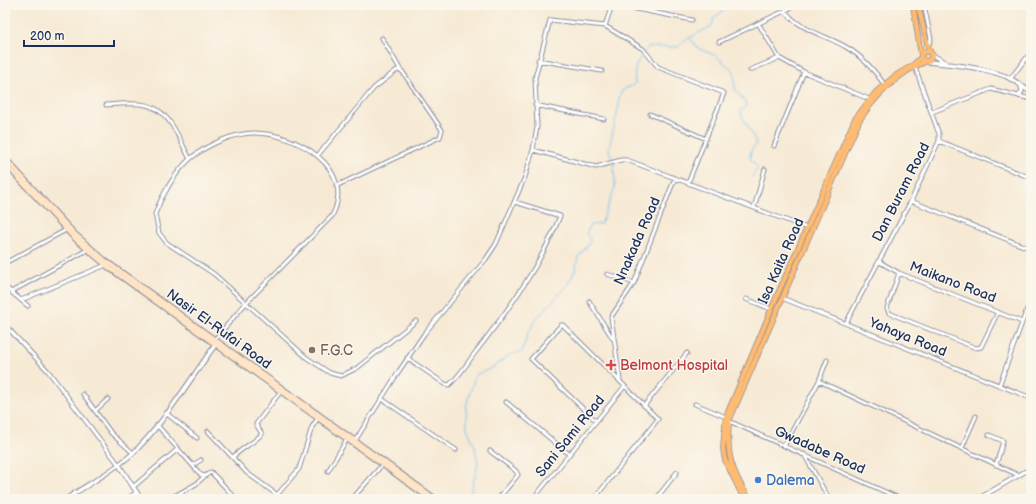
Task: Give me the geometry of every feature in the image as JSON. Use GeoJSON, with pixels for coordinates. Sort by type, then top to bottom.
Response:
{"type":"FeatureCollection","features":[{"type":"Feature","properties":{"kind":"main road"},"geometry":{"type":"LineString","coordinates":[[914,5],[921,56],[926,62],[931,59],[931,53],[928,47],[918,5]]}},
{"type":"Feature","properties":{"kind":"main road"},"geometry":{"type":"LineString","coordinates":[[921,56],[925,51],[931,53]]}},
{"type":"Feature","properties":{"kind":"main road","name":"Isa Kaita Road"},"geometry":{"type":"LineString","coordinates":[[749,499],[730,459],[727,447],[728,419],[782,298],[856,118],[869,99],[884,84],[913,65],[921,56]]}},
{"type":"Feature","properties":{"kind":"main road","name":"Isa Kaita Road"},"geometry":{"type":"LineString","coordinates":[[744,499],[725,460],[723,448],[728,419],[771,309],[849,138],[859,121],[872,102],[886,88],[915,67],[926,62]]}},
{"type":"Feature","properties":{"kind":"main road","name":"Nasir El-Rufai Road"},"geometry":{"type":"LineString","coordinates":[[5,158],[66,230],[87,250],[261,374],[346,439],[430,499]]}},
{"type":"Feature","properties":{"kind":"main road"},"geometry":{"type":"LineString","coordinates":[[5,164],[34,192]]}},
{"type":"Feature","properties":{"kind":"main road","name":"Nasir El-Rufai Road"},"geometry":{"type":"LineString","coordinates":[[34,192],[86,244],[147,293]]}},
{"type":"Feature","properties":{"kind":"main road","name":"Nasir El-Rufai Road"},"geometry":{"type":"LineString","coordinates":[[261,374],[280,391],[355,441],[436,499]]}},
{"type":"Feature","properties":{"kind":"street"},"geometry":{"type":"LineString","coordinates":[[605,26],[612,5]]}},
{"type":"Feature","properties":{"kind":"street"},"geometry":{"type":"LineString","coordinates":[[616,5],[692,20]]}},
{"type":"Feature","properties":{"kind":"street"},"geometry":{"type":"LineString","coordinates":[[719,42],[797,5]]}},
{"type":"Feature","properties":{"kind":"street"},"geometry":{"type":"LineString","coordinates":[[924,5],[931,39],[928,47]]}},
{"type":"Feature","properties":{"kind":"street"},"geometry":{"type":"LineString","coordinates":[[785,10],[797,23],[848,47],[877,73],[884,84]]}},
{"type":"Feature","properties":{"kind":"street"},"geometry":{"type":"LineString","coordinates":[[355,441],[407,358],[424,334],[486,259],[496,244],[515,202],[533,150],[536,127],[535,78],[538,60],[550,20],[605,26],[643,49],[661,68],[724,94],[688,183]]}},
{"type":"Feature","properties":{"kind":"street"},"geometry":{"type":"LineString","coordinates":[[758,23],[780,58],[804,72],[869,99]]}},
{"type":"Feature","properties":{"kind":"street"},"geometry":{"type":"LineString","coordinates":[[336,186],[442,134],[442,130],[400,69],[382,38]]}},
{"type":"Feature","properties":{"kind":"street"},"geometry":{"type":"LineString","coordinates":[[1010,79],[1031,52]]}},
{"type":"Feature","properties":{"kind":"street"},"geometry":{"type":"LineString","coordinates":[[931,53],[946,64]]}},
{"type":"Feature","properties":{"kind":"street"},"geometry":{"type":"LineString","coordinates":[[750,70],[780,58]]}},
{"type":"Feature","properties":{"kind":"street"},"geometry":{"type":"LineString","coordinates":[[538,60],[602,71]]}},
{"type":"Feature","properties":{"kind":"street"},"geometry":{"type":"LineString","coordinates":[[926,62],[946,64],[1004,76],[1021,85],[1031,93]]}},
{"type":"Feature","properties":{"kind":"street","name":"Dan Buram Road"},"geometry":{"type":"LineString","coordinates":[[846,323],[911,201],[939,141],[939,134],[932,112],[915,67]]}},
{"type":"Feature","properties":{"kind":"street"},"geometry":{"type":"LineString","coordinates":[[318,155],[374,88],[394,71],[400,69]]}},
{"type":"Feature","properties":{"kind":"street"},"geometry":{"type":"LineString","coordinates":[[774,146],[804,72]]}},
{"type":"Feature","properties":{"kind":"street"},"geometry":{"type":"LineString","coordinates":[[1019,96],[1022,91],[1021,85]]}},
{"type":"Feature","properties":{"kind":"street"},"geometry":{"type":"LineString","coordinates":[[932,112],[991,89],[1031,99]]}},
{"type":"Feature","properties":{"kind":"street"},"geometry":{"type":"LineString","coordinates":[[106,105],[140,104],[152,106],[160,111],[174,129],[190,159]]}},
{"type":"Feature","properties":{"kind":"street"},"geometry":{"type":"LineString","coordinates":[[535,105],[604,119]]}},
{"type":"Feature","properties":{"kind":"street"},"geometry":{"type":"LineString","coordinates":[[650,114],[706,139]]}},
{"type":"Feature","properties":{"kind":"street"},"geometry":{"type":"LineString","coordinates":[[66,499],[119,465],[133,453],[157,425],[215,342],[246,303],[332,216],[336,208],[336,186],[331,170],[318,155],[288,138],[253,133],[232,137],[210,145],[190,159],[173,180],[159,202],[155,214],[159,233],[167,243],[214,274],[246,303],[307,358],[330,373],[342,376],[357,368],[416,320]]}},
{"type":"Feature","properties":{"kind":"street"},"geometry":{"type":"LineString","coordinates":[[939,141],[1031,178]]}},
{"type":"Feature","properties":{"kind":"street"},"geometry":{"type":"LineString","coordinates":[[533,150],[596,167],[628,160],[808,228]]}},
{"type":"Feature","properties":{"kind":"street"},"geometry":{"type":"LineString","coordinates":[[754,208],[765,169]]}},
{"type":"Feature","properties":{"kind":"street","name":"Nnakada Road"},"geometry":{"type":"LineString","coordinates":[[620,381],[611,317],[634,283],[676,178]]}},
{"type":"Feature","properties":{"kind":"street"},"geometry":{"type":"LineString","coordinates":[[911,201],[1031,249]]}},
{"type":"Feature","properties":{"kind":"street"},"geometry":{"type":"LineString","coordinates":[[407,358],[445,384],[449,385],[511,306],[530,277],[547,246],[560,216],[515,202]]}},
{"type":"Feature","properties":{"kind":"street"},"geometry":{"type":"LineString","coordinates":[[5,263],[66,230]]}},
{"type":"Feature","properties":{"kind":"street"},"geometry":{"type":"LineString","coordinates":[[11,292],[87,250]]}},
{"type":"Feature","properties":{"kind":"street","name":"Maikano Road"},"geometry":{"type":"LineString","coordinates":[[878,261],[899,273],[1022,322]]}},
{"type":"Feature","properties":{"kind":"street"},"geometry":{"type":"LineString","coordinates":[[21,300],[106,265]]}},
{"type":"Feature","properties":{"kind":"street"},"geometry":{"type":"LineString","coordinates":[[899,273],[886,308],[889,313],[976,348],[981,347],[998,312]]}},
{"type":"Feature","properties":{"kind":"street"},"geometry":{"type":"LineString","coordinates":[[607,274],[634,283]]}},
{"type":"Feature","properties":{"kind":"street"},"geometry":{"type":"LineString","coordinates":[[5,287],[28,306]]}},
{"type":"Feature","properties":{"kind":"street","name":"Yahaya Road"},"geometry":{"type":"LineString","coordinates":[[777,296],[1031,398]]}},
{"type":"Feature","properties":{"kind":"street"},"geometry":{"type":"LineString","coordinates":[[999,386],[1031,298]]}},
{"type":"Feature","properties":{"kind":"street"},"geometry":{"type":"LineString","coordinates":[[746,299],[771,309]]}},
{"type":"Feature","properties":{"kind":"street"},"geometry":{"type":"LineString","coordinates":[[590,301],[614,340]]}},
{"type":"Feature","properties":{"kind":"street"},"geometry":{"type":"LineString","coordinates":[[5,325],[48,371],[119,465],[141,499]]}},
{"type":"Feature","properties":{"kind":"street"},"geometry":{"type":"LineString","coordinates":[[594,499],[657,422],[658,418],[624,387],[620,381],[563,325],[558,326],[531,359],[596,421]]}},
{"type":"Feature","properties":{"kind":"street"},"geometry":{"type":"LineString","coordinates":[[644,406],[687,353]]}},
{"type":"Feature","properties":{"kind":"street"},"geometry":{"type":"LineString","coordinates":[[784,446],[819,381],[827,360]]}},
{"type":"Feature","properties":{"kind":"street"},"geometry":{"type":"LineString","coordinates":[[819,381],[1018,475]]}},
{"type":"Feature","properties":{"kind":"street","name":"Sani Sami Road"},"geometry":{"type":"LineString","coordinates":[[532,499],[624,387]]}},
{"type":"Feature","properties":{"kind":"street"},"geometry":{"type":"LineString","coordinates":[[233,458],[244,446],[251,445],[262,434],[256,424],[280,391]]}},
{"type":"Feature","properties":{"kind":"street"},"geometry":{"type":"LineString","coordinates":[[83,394],[112,433],[133,453]]}},
{"type":"Feature","properties":{"kind":"street"},"geometry":{"type":"LineString","coordinates":[[95,411],[108,399]]}},
{"type":"Feature","properties":{"kind":"street"},"geometry":{"type":"LineString","coordinates":[[382,399],[456,450]]}},
{"type":"Feature","properties":{"kind":"street"},"geometry":{"type":"LineString","coordinates":[[506,402],[569,454]]}},
{"type":"Feature","properties":{"kind":"street","name":"Gwadabe Road"},"geometry":{"type":"LineString","coordinates":[[695,404],[901,499]]}},
{"type":"Feature","properties":{"kind":"street"},"geometry":{"type":"LineString","coordinates":[[166,413],[197,438]]}},
{"type":"Feature","properties":{"kind":"street"},"geometry":{"type":"LineString","coordinates":[[275,499],[299,469],[317,416]]}},
{"type":"Feature","properties":{"kind":"street"},"geometry":{"type":"LineString","coordinates":[[962,448],[976,416]]}},
{"type":"Feature","properties":{"kind":"street"},"geometry":{"type":"LineString","coordinates":[[157,425],[201,475],[205,476]]}},
{"type":"Feature","properties":{"kind":"street"},"geometry":{"type":"LineString","coordinates":[[208,431],[247,473],[284,499]]}},
{"type":"Feature","properties":{"kind":"street"},"geometry":{"type":"LineString","coordinates":[[989,435],[1003,442],[996,465]]}},
{"type":"Feature","properties":{"kind":"street"},"geometry":{"type":"LineString","coordinates":[[328,471],[346,439]]}},
{"type":"Feature","properties":{"kind":"street"},"geometry":{"type":"LineString","coordinates":[[133,487],[178,449]]}},
{"type":"Feature","properties":{"kind":"street"},"geometry":{"type":"LineString","coordinates":[[490,450],[516,470],[518,474],[498,499]]}},
{"type":"Feature","properties":{"kind":"street"},"geometry":{"type":"LineString","coordinates":[[804,454],[829,499]]}},
{"type":"Feature","properties":{"kind":"street"},"geometry":{"type":"LineString","coordinates":[[193,465],[201,460]]}},
{"type":"Feature","properties":{"kind":"street"},"geometry":{"type":"LineString","coordinates":[[352,499],[382,465]]}},
{"type":"Feature","properties":{"kind":"street"},"geometry":{"type":"LineString","coordinates":[[979,499],[1031,468]]}},
{"type":"Feature","properties":{"kind":"street"},"geometry":{"type":"LineString","coordinates":[[169,499],[196,484],[211,472],[235,498]]}},
{"type":"Feature","properties":{"kind":"street"},"geometry":{"type":"LineString","coordinates":[[656,499],[665,490],[677,472]]}},
{"type":"Feature","properties":{"kind":"street"},"geometry":{"type":"LineString","coordinates":[[126,499],[137,492]]}},
{"type":"Feature","properties":{"kind":"waterway"},"geometry":{"type":"LineString","coordinates":[[613,160],[609,151],[619,105],[619,98],[622,91],[635,83],[637,63],[648,47],[678,47],[685,40],[712,26],[714,18],[723,11],[725,5]]}},
{"type":"Feature","properties":{"kind":"waterway"},"geometry":{"type":"LineString","coordinates":[[690,38],[699,49],[715,55],[734,71],[735,89],[745,102],[746,107],[740,111],[753,135],[756,144],[751,151],[750,159],[758,168],[752,177]]}},
{"type":"Feature","properties":{"kind":"waterway"},"geometry":{"type":"LineString","coordinates":[[469,499],[478,464],[475,447],[467,428],[466,407],[475,375],[492,368],[511,354],[522,352],[528,333],[537,318],[566,287],[575,271],[578,257],[591,241],[586,234],[590,225],[601,224],[615,187],[614,163]]}},
{"type":"Feature","properties":{"kind":"place","name":"F.G.C"},"geometry":{"type":"Point","coordinates":[312,350]}},
{"type":"Feature","properties":{"kind":"place","name":"Belmont Hospital"},"geometry":{"type":"Point","coordinates":[611,365]}},
{"type":"Feature","properties":{"kind":"place","name":"Dalema"},"geometry":{"type":"Point","coordinates":[758,480]}}]}
